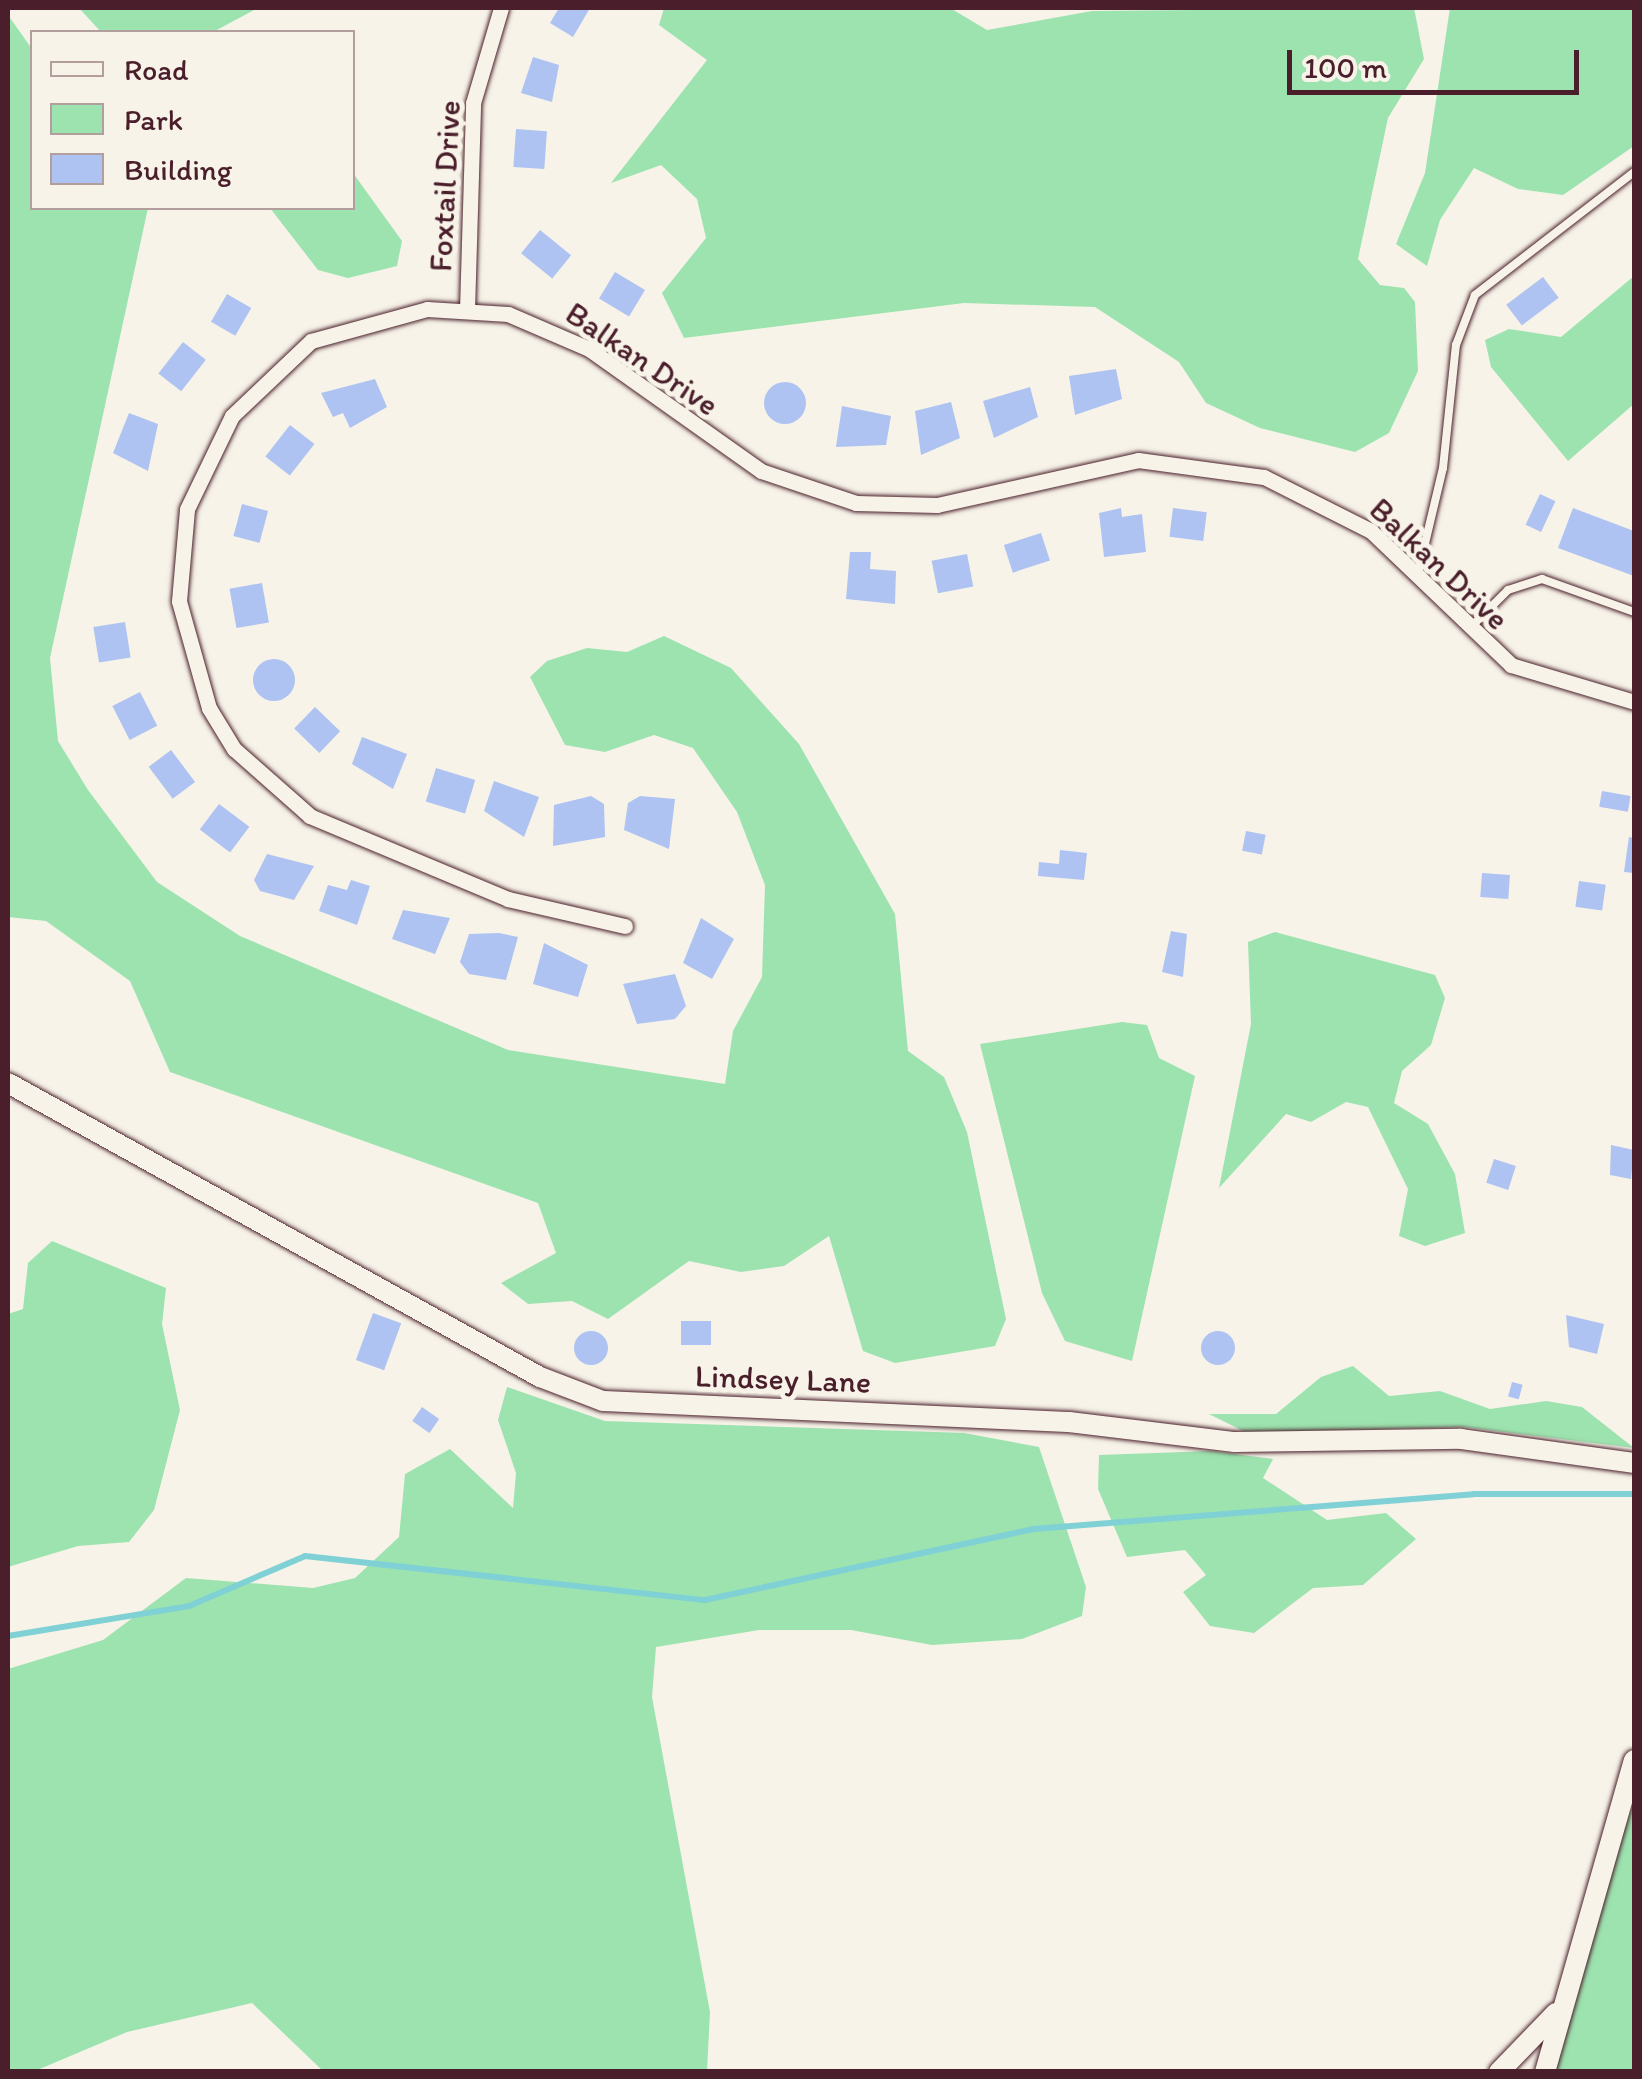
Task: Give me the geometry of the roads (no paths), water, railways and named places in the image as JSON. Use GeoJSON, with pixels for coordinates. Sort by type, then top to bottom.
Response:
{"type":"FeatureCollection","features":[{"type":"Feature","properties":{"kind":"street","name":"Foxtail Drive"},"geometry":{"type":"LineString","coordinates":[[467,310],[473,103],[501,8]]}},
{"type":"Feature","properties":{"kind":"street","name":"Balkan Drive"},"geometry":{"type":"LineString","coordinates":[[624,926],[508,898],[310,816],[234,749],[188,656],[178,601],[184,525],[232,416],[311,341],[361,320],[467,310],[547,326],[714,442],[803,488],[856,503],[937,505],[1138,460],[1200,463],[1264,477],[1338,510],[1417,577],[1468,632],[1512,665],[1634,702]]}},
{"type":"Feature","properties":{"kind":"street","name":"Lindsey Lane"},"geometry":{"type":"LineString","coordinates":[[8,1083],[540,1377],[603,1401],[1070,1422],[1234,1442],[1461,1439],[1634,1463]]}},
{"type":"Feature","properties":{"kind":"street"},"geometry":{"type":"LineString","coordinates":[[1545,2072],[1556,2013],[1634,1760]]}},
{"type":"Feature","properties":{"kind":"street"},"geometry":{"type":"LineString","coordinates":[[1499,2072],[1556,2013]]}},
{"type":"Feature","properties":{"kind":"lane"},"geometry":{"type":"LineString","coordinates":[[1417,577],[1443,468],[1456,345],[1475,295],[1634,172]]}},
{"type":"Feature","properties":{"kind":"lane"},"geometry":{"type":"LineString","coordinates":[[1468,632],[1508,590],[1542,578],[1634,612]]}},
{"type":"Feature","properties":{"kind":"waterway"},"geometry":{"type":"LineString","coordinates":[[8,1636],[189,1606],[305,1556],[705,1600],[1033,1529],[1474,1494],[1634,1494]]}}]}
